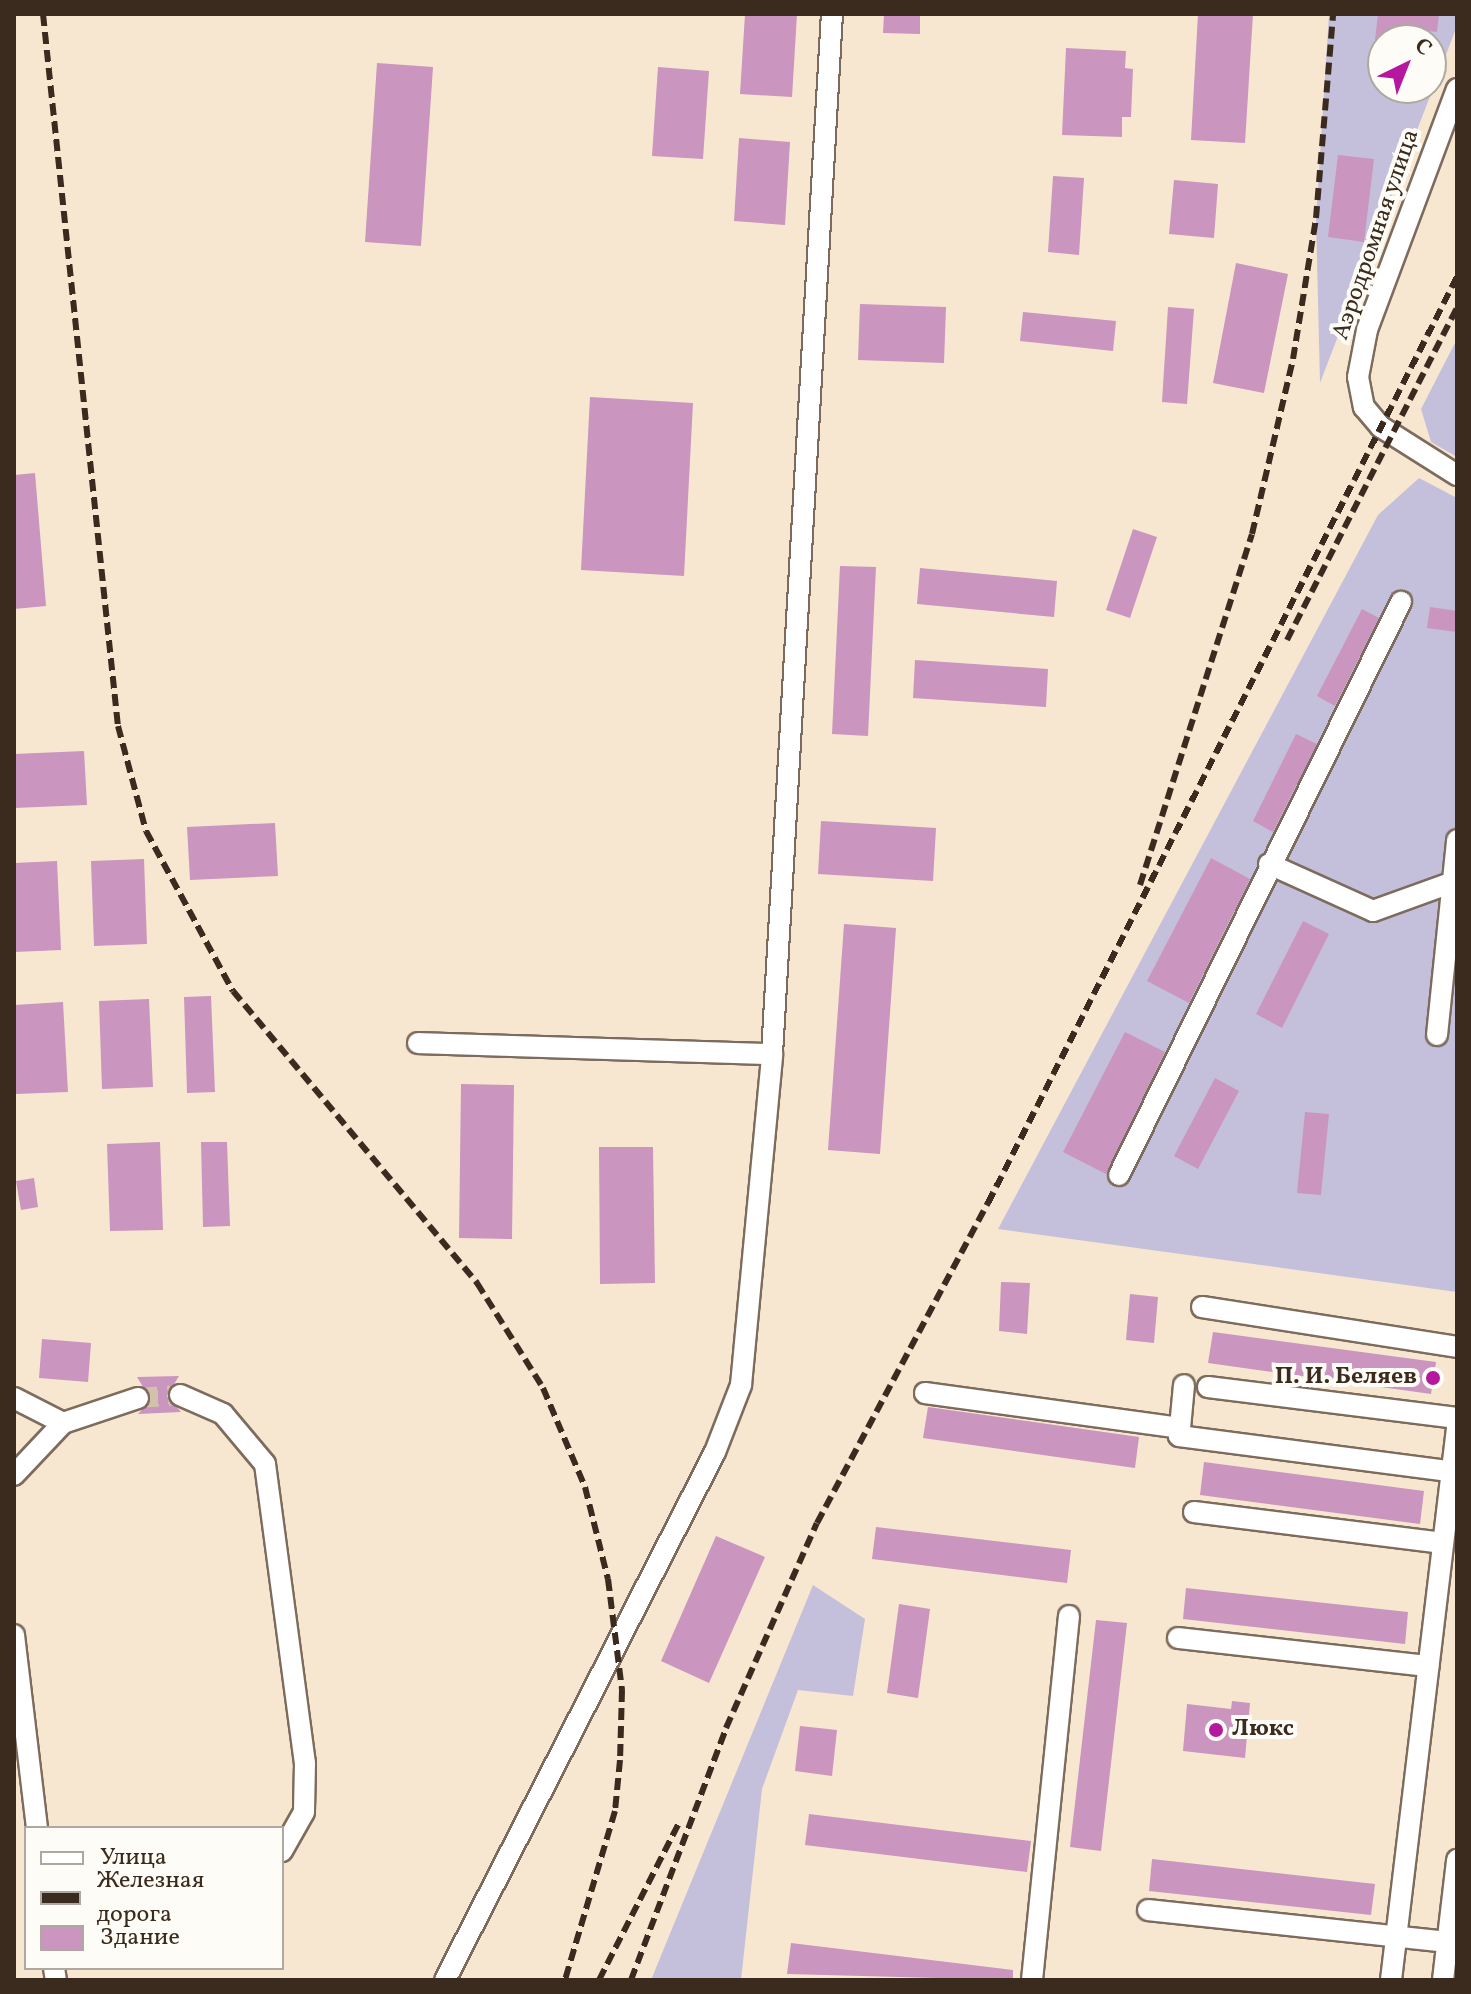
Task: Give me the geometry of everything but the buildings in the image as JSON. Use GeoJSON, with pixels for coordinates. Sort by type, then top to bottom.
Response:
{"type":"FeatureCollection","features":[{"type":"Feature","properties":{"kind":"street"},"geometry":{"type":"LineString","coordinates":[[445,1980],[733,1411],[749,1325],[772,1054],[832,14]]}},
{"type":"Feature","properties":{"kind":"street","name":"Аэродромная улица"},"geometry":{"type":"LineString","coordinates":[[1457,89],[1367,330],[1358,377],[1364,407],[1393,436],[1457,475]]}},
{"type":"Feature","properties":{"kind":"street"},"geometry":{"type":"LineString","coordinates":[[1119,1175],[1212,996],[1269,864],[1401,602]]}},
{"type":"Feature","properties":{"kind":"street"},"geometry":{"type":"LineString","coordinates":[[1437,1035],[1457,840]]}},
{"type":"Feature","properties":{"kind":"street"},"geometry":{"type":"LineString","coordinates":[[1269,864],[1373,911],[1453,882]]}},
{"type":"Feature","properties":{"kind":"street"},"geometry":{"type":"LineString","coordinates":[[418,1043],[772,1054]]}},
{"type":"Feature","properties":{"kind":"street"},"geometry":{"type":"LineString","coordinates":[[1202,1307],[1457,1347]]}},
{"type":"Feature","properties":{"kind":"street"},"geometry":{"type":"LineString","coordinates":[[1179,1432],[1184,1385]]}},
{"type":"Feature","properties":{"kind":"street"},"geometry":{"type":"LineString","coordinates":[[1208,1387],[1457,1418]]}},
{"type":"Feature","properties":{"kind":"street"},"geometry":{"type":"LineString","coordinates":[[925,1393],[1454,1472]]}},
{"type":"Feature","properties":{"kind":"street"},"geometry":{"type":"LineString","coordinates":[[180,1395],[223,1414],[265,1464],[305,1763],[304,1812],[284,1847]]}},
{"type":"Feature","properties":{"kind":"street"},"geometry":{"type":"LineString","coordinates":[[14,1398],[63,1423]]}},
{"type":"Feature","properties":{"kind":"street"},"geometry":{"type":"LineString","coordinates":[[14,1475],[63,1423],[138,1398]]}},
{"type":"Feature","properties":{"kind":"street"},"geometry":{"type":"LineString","coordinates":[[1391,1980],[1457,1428]]}},
{"type":"Feature","properties":{"kind":"street"},"geometry":{"type":"LineString","coordinates":[[1194,1512],[1443,1543]]}},
{"type":"Feature","properties":{"kind":"street"},"geometry":{"type":"LineString","coordinates":[[1032,1980],[1069,1616]]}},
{"type":"Feature","properties":{"kind":"street"},"geometry":{"type":"LineString","coordinates":[[14,1635],[37,1826]]}},
{"type":"Feature","properties":{"kind":"street"},"geometry":{"type":"LineString","coordinates":[[1178,1638],[1428,1666]]}},
{"type":"Feature","properties":{"kind":"street"},"geometry":{"type":"LineString","coordinates":[[1443,1980],[1457,1860]]}},
{"type":"Feature","properties":{"kind":"street"},"geometry":{"type":"LineString","coordinates":[[1148,1910],[1396,1939],[1447,1942]]}},
{"type":"Feature","properties":{"kind":"shaded area"},"geometry":{"type":"Polygon","coordinates":[[[1329,14],[1457,14],[1457,26],[1447,52],[1447,24],[1367,24],[1367,104],[1427,104],[1320,383],[1316,218],[1329,14]]]}},
{"type":"Feature","properties":{"kind":"shaded area"},"geometry":{"type":"Polygon","coordinates":[[[1457,339],[1457,457],[1431,442],[1421,409],[1457,339]]]}},
{"type":"Feature","properties":{"kind":"shaded area"},"geometry":{"type":"Polygon","coordinates":[[[1419,478],[1457,498],[1457,1292],[998,1229],[1378,515],[1419,478]]]}},
{"type":"Feature","properties":{"kind":"shaded area"},"geometry":{"type":"Polygon","coordinates":[[[813,1585],[865,1619],[853,1696],[798,1690],[762,1789],[741,1980],[651,1980],[813,1585]]]}},
{"type":"Feature","properties":{"kind":"tunnel"},"geometry":{"type":"LineString","coordinates":[[138,1398],[180,1395]]}},
{"type":"Feature","properties":{"kind":"railway"},"geometry":{"type":"LineString","coordinates":[[43,14],[118,726],[146,831],[233,991],[477,1283],[543,1388],[585,1487],[608,1579],[622,1690],[620,1760],[615,1811],[565,1980]]}},
{"type":"Feature","properties":{"kind":"railway"},"geometry":{"type":"LineString","coordinates":[[1140,885],[1252,534],[1293,359],[1316,218],[1333,14]]}},
{"type":"Feature","properties":{"kind":"railway"},"geometry":{"type":"LineString","coordinates":[[631,1980],[726,1728],[817,1523],[988,1203],[1457,277]]}},
{"type":"Feature","properties":{"kind":"railway"},"geometry":{"type":"LineString","coordinates":[[1287,640],[1457,308]]}},
{"type":"Feature","properties":{"kind":"railway"},"geometry":{"type":"LineString","coordinates":[[599,1980],[679,1823]]}},
{"type":"Feature","properties":{"kind":"place","name":"П. И. Беляев"},"geometry":{"type":"Point","coordinates":[1433,1378]}},
{"type":"Feature","properties":{"kind":"place","name":"Люкс"},"geometry":{"type":"Point","coordinates":[1216,1730]}}]}
